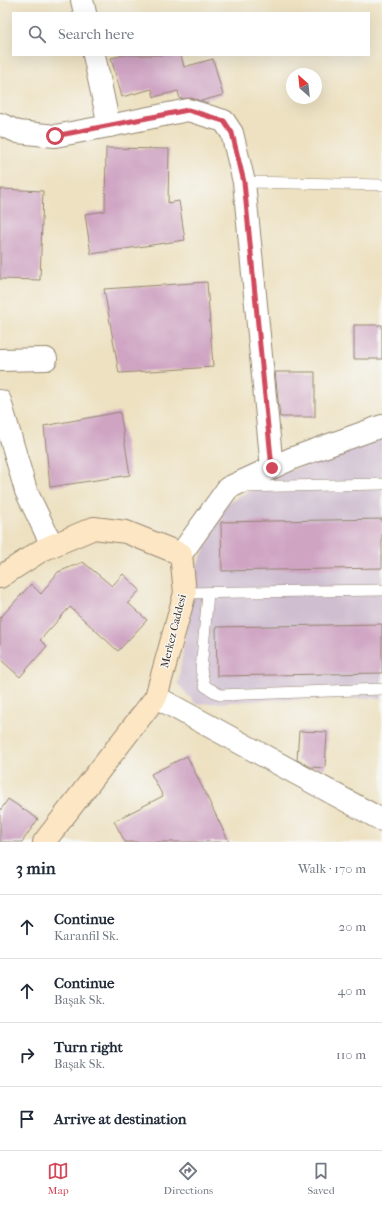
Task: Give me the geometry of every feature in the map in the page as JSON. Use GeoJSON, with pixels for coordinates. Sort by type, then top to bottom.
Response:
{"type":"FeatureCollection","features":[{"type":"Feature","properties":{"kind":"street"},"geometry":{"type":"LineString","coordinates":[[82,0],[85,12]]}},
{"type":"Feature","properties":{"kind":"street"},"geometry":{"type":"LineString","coordinates":[[94,56],[109,126]]}},
{"type":"Feature","properties":{"kind":"street"},"geometry":{"type":"LineString","coordinates":[[0,124],[18,132],[55,136],[188,110],[224,121],[232,133],[244,182],[272,468]]}},
{"type":"Feature","properties":{"kind":"street"},"geometry":{"type":"LineString","coordinates":[[0,360],[46,359]]}},
{"type":"Feature","properties":{"kind":"street"},"geometry":{"type":"LineString","coordinates":[[0,401],[26,491],[52,545]]}},
{"type":"Feature","properties":{"kind":"street"},"geometry":{"type":"LineString","coordinates":[[0,577],[42,550],[94,528],[126,532],[181,554],[228,488],[293,458],[382,426]]}},
{"type":"Feature","properties":{"kind":"street","name":"Merkez Caddesi"},"geometry":{"type":"LineString","coordinates":[[44,842],[156,697],[185,594],[181,554]]}},
{"type":"Feature","properties":{"kind":"street"},"geometry":{"type":"LineString","coordinates":[[156,697],[382,820]]}},
{"type":"Feature","properties":{"kind":"lane"},"geometry":{"type":"LineString","coordinates":[[244,182],[382,185]]}},
{"type":"Feature","properties":{"kind":"lane"},"geometry":{"type":"LineString","coordinates":[[228,488],[382,484]]}},
{"type":"Feature","properties":{"kind":"lane"},"geometry":{"type":"LineString","coordinates":[[185,594],[382,590]]}},
{"type":"Feature","properties":{"kind":"lane"},"geometry":{"type":"LineString","coordinates":[[208,593],[201,670],[205,686],[220,695],[382,689]]}},
{"type":"Feature","properties":{"kind":"shaded area"},"geometry":{"type":"Polygon","coordinates":[[[382,434],[382,698],[271,700],[196,704],[178,684],[195,570],[226,504],[280,475],[382,434]]]}},
{"type":"Feature","properties":{"kind":"building"},"geometry":{"type":"Polygon","coordinates":[[[120,56],[181,56],[184,67],[213,59],[223,95],[201,101],[191,98],[180,99],[178,91],[154,97],[152,89],[122,97],[111,58],[120,56]]]}},
{"type":"Feature","properties":{"kind":"building"},"geometry":{"type":"Polygon","coordinates":[[[106,148],[169,149],[168,203],[179,201],[185,240],[91,254],[85,214],[105,211],[106,148]]]}},
{"type":"Feature","properties":{"kind":"building"},"geometry":{"type":"Polygon","coordinates":[[[0,189],[43,191],[40,280],[0,279],[0,189]]]}},
{"type":"Feature","properties":{"kind":"building"},"geometry":{"type":"Polygon","coordinates":[[[207,282],[213,367],[119,373],[104,289],[207,282]]]}},
{"type":"Feature","properties":{"kind":"building"},"geometry":{"type":"Polygon","coordinates":[[[354,325],[382,325],[382,359],[354,359],[354,325]]]}},
{"type":"Feature","properties":{"kind":"building"},"geometry":{"type":"Polygon","coordinates":[[[275,372],[315,372],[315,417],[280,417],[275,372]]]}},
{"type":"Feature","properties":{"kind":"building"},"geometry":{"type":"Polygon","coordinates":[[[120,412],[130,475],[50,487],[44,426],[120,412]]]}},
{"type":"Feature","properties":{"kind":"building"},"geometry":{"type":"Polygon","coordinates":[[[382,519],[382,568],[222,571],[221,522],[382,519]]]}},
{"type":"Feature","properties":{"kind":"building"},"geometry":{"type":"Polygon","coordinates":[[[83,562],[112,586],[123,574],[140,590],[128,603],[147,620],[118,651],[70,607],[40,640],[47,646],[20,677],[0,659],[0,618],[31,584],[41,594],[58,572],[83,562]]]}},
{"type":"Feature","properties":{"kind":"building"},"geometry":{"type":"Polygon","coordinates":[[[382,624],[382,673],[217,676],[216,627],[382,624]]]}},
{"type":"Feature","properties":{"kind":"building"},"geometry":{"type":"Polygon","coordinates":[[[299,731],[327,732],[325,768],[311,767],[297,760],[299,731]]]}},
{"type":"Feature","properties":{"kind":"building"},"geometry":{"type":"Polygon","coordinates":[[[187,756],[229,842],[125,842],[114,821],[163,796],[151,774],[187,756]]]}},
{"type":"Feature","properties":{"kind":"building"},"geometry":{"type":"Polygon","coordinates":[[[8,799],[38,819],[22,842],[0,842],[0,811],[8,799]]]}},
{"type":"Feature","properties":{"kind":"route"},"geometry":{"type":"LineString","coordinates":[[55,136],[188,110],[224,121],[232,133],[244,182],[272,468]]}}]}
